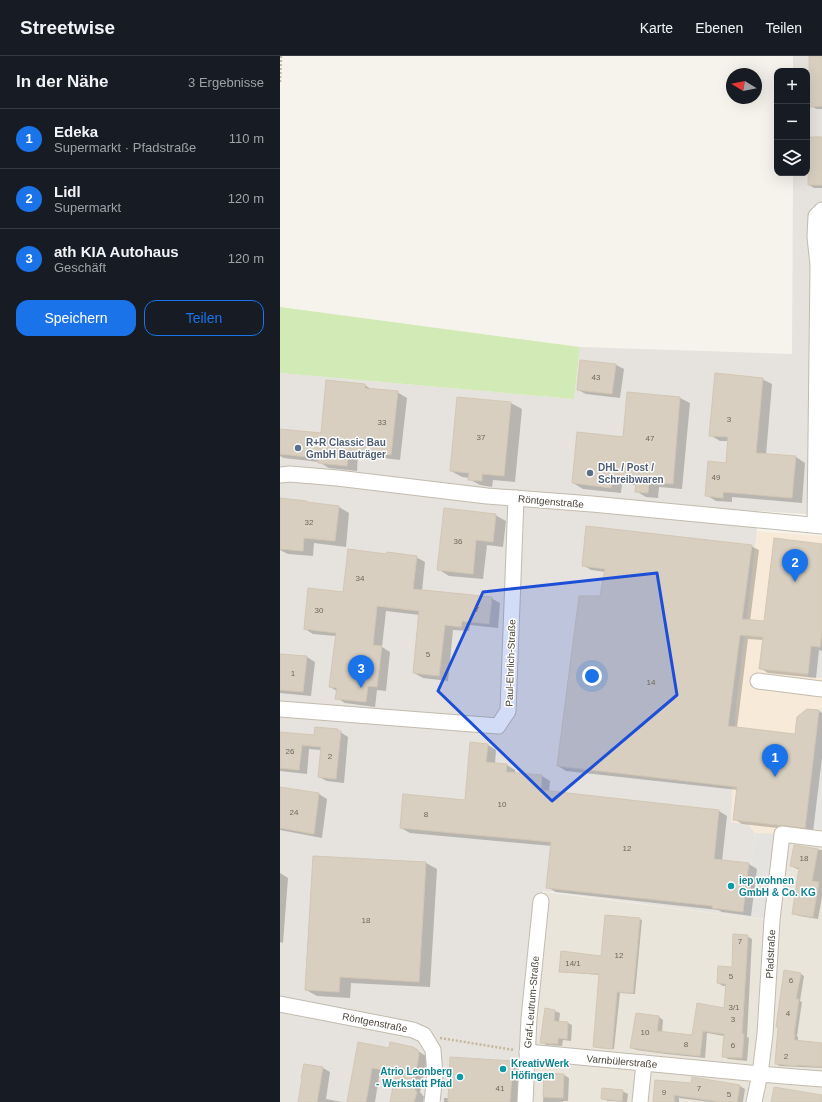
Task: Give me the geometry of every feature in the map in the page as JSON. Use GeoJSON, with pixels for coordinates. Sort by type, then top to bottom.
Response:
{"type":"FeatureCollection","features":[{"type":"Feature","properties":{"kind":"street"},"geometry":{"type":"LineString","coordinates":[[819,526],[820,264],[815,237],[816,216],[822,210]]}},
{"type":"Feature","properties":{"kind":"street","name":"Röntgenstraße"},"geometry":{"type":"LineString","coordinates":[[280,475],[290,474],[337,478],[487,496],[819,526]]}},
{"type":"Feature","properties":{"kind":"street","name":"Paul-Ehrlich-Straße"},"geometry":{"type":"LineString","coordinates":[[280,709],[498,726],[508,711],[516,498]]}},
{"type":"Feature","properties":{"kind":"street"},"geometry":{"type":"LineString","coordinates":[[758,681],[822,689]]}},
{"type":"Feature","properties":{"kind":"street","name":"Pfadstraße"},"geometry":{"type":"LineString","coordinates":[[754,1102],[766,1034],[772,920],[782,834],[822,839]]}},
{"type":"Feature","properties":{"kind":"street","name":"Graf-Leutrum-Straße"},"geometry":{"type":"LineString","coordinates":[[525,1102],[527,1052],[541,901]]}},
{"type":"Feature","properties":{"kind":"street","name":"Röntgenstraße"},"geometry":{"type":"LineString","coordinates":[[280,1004],[413,1030],[424,1035]]}},
{"type":"Feature","properties":{"kind":"street"},"geometry":{"type":"LineString","coordinates":[[424,1035],[433,1050],[435,1075],[432,1102]]}},
{"type":"Feature","properties":{"kind":"street","name":"Varnbülerstraße"},"geometry":{"type":"LineString","coordinates":[[527,1052],[760,1074],[822,1078]]}},
{"type":"Feature","properties":{"kind":"street"},"geometry":{"type":"LineString","coordinates":[[640,1102],[644,1063]]}},
{"type":"Feature","properties":{"kind":"path"},"geometry":{"type":"LineString","coordinates":[[280,82],[282,56]]}},
{"type":"Feature","properties":{"kind":"path"},"geometry":{"type":"LineString","coordinates":[[424,1035],[527,1052]]}},
{"type":"Feature","properties":{"kind":"highlighted area"},"geometry":{"type":"Polygon","coordinates":[[[657,573],[677,695],[552,801],[438,691],[483,592],[657,573]]]}},
{"type":"Feature","properties":{"kind":"shaded area"},"geometry":{"type":"Polygon","coordinates":[[[793,56],[822,56],[822,515],[759,511],[736,706],[731,822],[748,824],[755,833],[745,917],[543,891],[525,1102],[280,1102],[280,373],[574,399],[580,347],[792,354],[793,176],[810,176],[810,68],[793,68],[793,56]]]}},
{"type":"Feature","properties":{"kind":"shaded area"},"geometry":{"type":"Polygon","coordinates":[[[756,531],[822,536],[822,839],[755,833],[748,824],[731,822],[736,706],[756,531]]]}},
{"type":"Feature","properties":{"kind":"shaded area"},"geometry":{"type":"Polygon","coordinates":[[[822,632],[822,678],[808,677],[811,646],[820,647],[822,632]]]}},
{"type":"Feature","properties":{"kind":"shaded area"},"geometry":{"type":"Polygon","coordinates":[[[822,708],[822,830],[805,828],[819,710],[822,708]]]}},
{"type":"Feature","properties":{"kind":"shaded area"},"geometry":{"type":"Polygon","coordinates":[[[755,833],[782,834],[772,920],[745,917],[755,833]]]}},
{"type":"Feature","properties":{"kind":"shaded area"},"geometry":{"type":"Polygon","coordinates":[[[777,836],[822,841],[822,1102],[528,1102],[544,892],[767,920],[777,836]]]}},
{"type":"Feature","properties":{"kind":"green space"},"geometry":{"type":"Polygon","coordinates":[[[280,307],[580,347],[574,399],[280,373],[280,307]]]}},
{"type":"Feature","properties":{"kind":"building"},"geometry":{"type":"Polygon","coordinates":[[[809,56],[822,56],[822,106],[810,107],[809,56]]]}},
{"type":"Feature","properties":{"kind":"building"},"geometry":{"type":"Polygon","coordinates":[[[810,137],[822,137],[822,185],[808,185],[808,176],[810,176],[810,137]]]}},
{"type":"Feature","properties":{"kind":"building"},"geometry":{"type":"Polygon","coordinates":[[[580,360],[616,364],[612,394],[577,390],[580,360]]]}},
{"type":"Feature","properties":{"kind":"building"},"geometry":{"type":"Polygon","coordinates":[[[715,373],[763,378],[756,453],[796,456],[792,498],[723,492],[723,498],[705,496],[708,461],[726,463],[728,437],[709,436],[715,373]]]}},
{"type":"Feature","properties":{"kind":"building"},"geometry":{"type":"Polygon","coordinates":[[[326,380],[365,384],[365,388],[398,391],[391,455],[349,450],[347,466],[318,463],[318,458],[280,454],[280,429],[321,433],[326,380]]]}},
{"type":"Feature","properties":{"kind":"building"},"geometry":{"type":"Polygon","coordinates":[[[627,392],[680,397],[673,484],[649,482],[648,493],[635,492],[636,481],[612,479],[611,488],[572,483],[577,432],[623,437],[627,392]]]}},
{"type":"Feature","properties":{"kind":"building"},"geometry":{"type":"Polygon","coordinates":[[[457,397],[511,402],[504,476],[482,474],[482,481],[468,480],[469,473],[450,471],[457,397]]]}},
{"type":"Feature","properties":{"kind":"building"},"geometry":{"type":"Polygon","coordinates":[[[280,498],[339,506],[335,541],[304,538],[303,551],[280,549],[280,498]]]}},
{"type":"Feature","properties":{"kind":"building"},"geometry":{"type":"Polygon","coordinates":[[[444,508],[496,514],[493,542],[476,540],[473,574],[437,570],[444,508]]]}},
{"type":"Feature","properties":{"kind":"building"},"geometry":{"type":"Polygon","coordinates":[[[586,526],[752,545],[742,619],[764,621],[774,538],[822,544],[822,632],[820,647],[811,646],[808,674],[759,669],[763,637],[740,635],[728,726],[795,734],[797,717],[807,709],[819,710],[805,828],[733,820],[737,787],[557,766],[579,596],[600,596],[605,569],[582,566],[586,526]]]}},
{"type":"Feature","properties":{"kind":"building"},"geometry":{"type":"Polygon","coordinates":[[[348,549],[417,556],[413,589],[492,597],[489,624],[462,621],[461,627],[445,625],[439,676],[413,673],[419,611],[377,606],[373,645],[382,646],[377,687],[368,686],[366,702],[335,699],[337,688],[329,687],[336,633],[304,629],[308,588],[343,592],[348,549]]]}},
{"type":"Feature","properties":{"kind":"building"},"geometry":{"type":"Polygon","coordinates":[[[280,654],[307,656],[303,692],[280,690],[280,654]]]}},
{"type":"Feature","properties":{"kind":"building"},"geometry":{"type":"Polygon","coordinates":[[[315,727],[338,729],[337,731],[341,731],[336,779],[318,777],[321,747],[302,745],[299,770],[280,768],[280,732],[314,735],[315,727]]]}},
{"type":"Feature","properties":{"kind":"building"},"geometry":{"type":"Polygon","coordinates":[[[470,742],[488,744],[486,762],[507,764],[506,772],[542,775],[541,790],[719,810],[714,859],[749,863],[743,912],[712,908],[713,906],[546,888],[551,842],[400,828],[403,794],[465,800],[470,742]]]}},
{"type":"Feature","properties":{"kind":"building"},"geometry":{"type":"Polygon","coordinates":[[[280,787],[319,793],[314,834],[280,828],[280,787]]]}},
{"type":"Feature","properties":{"kind":"building"},"geometry":{"type":"Polygon","coordinates":[[[794,845],[818,849],[812,881],[819,882],[813,917],[792,914],[799,868],[790,866],[794,845]]]}},
{"type":"Feature","properties":{"kind":"building"},"geometry":{"type":"Polygon","coordinates":[[[313,856],[426,862],[419,982],[340,977],[339,992],[305,990],[313,856]]]}},
{"type":"Feature","properties":{"kind":"building"},"geometry":{"type":"Polygon","coordinates":[[[605,915],[640,918],[633,993],[617,992],[612,1049],[593,1047],[599,974],[559,972],[561,951],[601,956],[605,915]]]}},
{"type":"Feature","properties":{"kind":"building"},"geometry":{"type":"Polygon","coordinates":[[[733,934],[748,935],[742,1058],[722,1057],[724,1034],[703,1031],[700,1056],[630,1048],[636,1013],[659,1016],[657,1031],[692,1035],[697,1003],[724,1008],[726,984],[717,983],[718,966],[732,967],[733,934]]]}},
{"type":"Feature","properties":{"kind":"building"},"geometry":{"type":"Polygon","coordinates":[[[784,970],[801,973],[796,999],[799,999],[794,1040],[822,1043],[822,1067],[775,1064],[778,1027],[776,1027],[784,970]]]}},
{"type":"Feature","properties":{"kind":"building"},"geometry":{"type":"Polygon","coordinates":[[[545,1008],[555,1010],[554,1021],[568,1022],[567,1039],[558,1038],[558,1044],[540,1043],[545,1008]]]}},
{"type":"Feature","properties":{"kind":"building"},"geometry":{"type":"Polygon","coordinates":[[[358,1042],[389,1048],[390,1042],[413,1047],[418,1050],[419,1055],[413,1087],[417,1092],[414,1102],[390,1102],[396,1072],[372,1068],[366,1102],[347,1102],[358,1042]]]}},
{"type":"Feature","properties":{"kind":"building"},"geometry":{"type":"Polygon","coordinates":[[[450,1057],[513,1061],[510,1102],[448,1102],[450,1057]]]}},
{"type":"Feature","properties":{"kind":"building"},"geometry":{"type":"Polygon","coordinates":[[[304,1064],[323,1067],[317,1102],[298,1102],[304,1064]]]}},
{"type":"Feature","properties":{"kind":"building"},"geometry":{"type":"Polygon","coordinates":[[[544,1073],[564,1074],[563,1098],[543,1097],[544,1073]]]}},
{"type":"Feature","properties":{"kind":"building"},"geometry":{"type":"Polygon","coordinates":[[[692,1077],[740,1085],[737,1102],[721,1102],[674,1095],[674,1102],[653,1102],[655,1080],[691,1083],[692,1077]]]}},
{"type":"Feature","properties":{"kind":"building"},"geometry":{"type":"Polygon","coordinates":[[[774,1087],[822,1095],[822,1102],[771,1102],[774,1087]]]}},
{"type":"Feature","properties":{"kind":"building"},"geometry":{"type":"Polygon","coordinates":[[[602,1088],[623,1090],[622,1101],[601,1099],[602,1088]]]}},
{"type":"Feature","properties":{"kind":"place","name":"R+R Classic Bau GmbH Bauträger"},"geometry":{"type":"Point","coordinates":[298,448]}},
{"type":"Feature","properties":{"kind":"place","name":"DHL / Post / Schreibwaren"},"geometry":{"type":"Point","coordinates":[590,473]}},
{"type":"Feature","properties":{"kind":"place","name":"Lidl"},"geometry":{"type":"Point","coordinates":[795,582]}},
{"type":"Feature","properties":{"kind":"place","name":"ath KIA Autohaus"},"geometry":{"type":"Point","coordinates":[361,688]}},
{"type":"Feature","properties":{"kind":"place","name":"Edeka"},"geometry":{"type":"Point","coordinates":[775,777]}},
{"type":"Feature","properties":{"kind":"place","name":"iep wohnen GmbH & Co. KG"},"geometry":{"type":"Point","coordinates":[731,886]}},
{"type":"Feature","properties":{"kind":"place","name":"KreativWerk Höfingen"},"geometry":{"type":"Point","coordinates":[503,1069]}},
{"type":"Feature","properties":{"kind":"place","name":"Atrio Leonberg - Werkstatt Pfad"},"geometry":{"type":"Point","coordinates":[460,1077]}}]}
